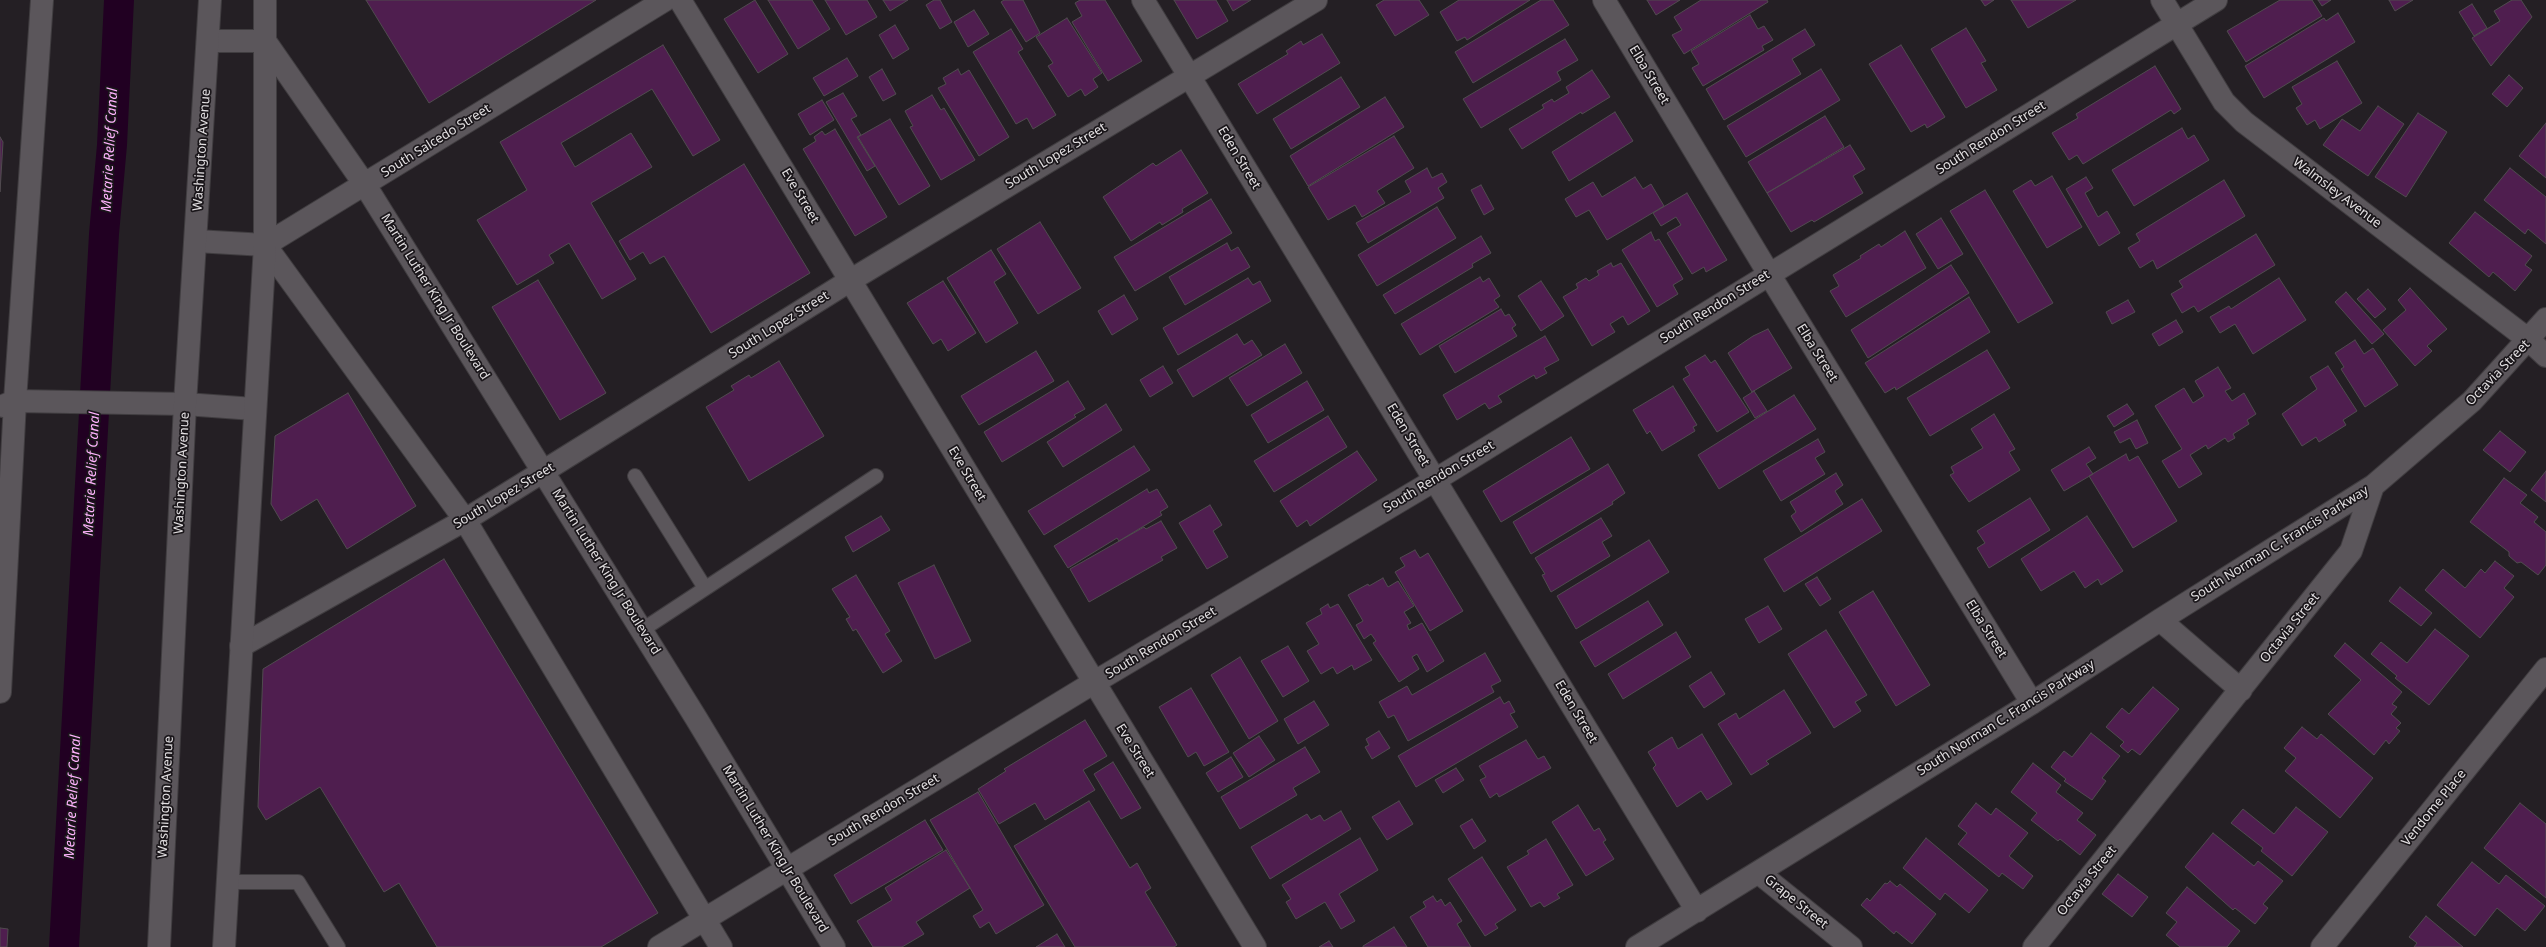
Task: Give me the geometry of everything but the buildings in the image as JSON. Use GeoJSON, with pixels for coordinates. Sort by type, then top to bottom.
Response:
{"type":"FeatureCollection","features":[{"type":"Feature","properties":{"kind":"street"},"geometry":{"type":"LineString","coordinates":[[0,692],[8,404],[42,0]]}},
{"type":"Feature","properties":{"kind":"street","name":"Washington Avenue"},"geometry":{"type":"LineString","coordinates":[[159,947],[185,404],[209,41],[210,0]]}},
{"type":"Feature","properties":{"kind":"street"},"geometry":{"type":"LineString","coordinates":[[224,947],[254,409],[265,245],[265,0]]}},
{"type":"Feature","properties":{"kind":"street","name":"South Salcedo Street"},"geometry":{"type":"LineString","coordinates":[[265,245],[665,0]]}},
{"type":"Feature","properties":{"kind":"street","name":"Eve Street"},"geometry":{"type":"LineString","coordinates":[[680,0],[851,280],[1093,683],[1255,947]]}},
{"type":"Feature","properties":{"kind":"street","name":"Eden Street"},"geometry":{"type":"LineString","coordinates":[[1143,0],[1697,911]]}},
{"type":"Feature","properties":{"kind":"street","name":"South Lopez Street"},"geometry":{"type":"LineString","coordinates":[[241,646],[465,520],[851,280],[1316,0]]}},
{"type":"Feature","properties":{"kind":"street","name":"Elba Street"},"geometry":{"type":"LineString","coordinates":[[1604,0],[1769,274],[2032,704]]}},
{"type":"Feature","properties":{"kind":"street","name":"Walmsley Avenue"},"geometry":{"type":"LineString","coordinates":[[2162,0],[2224,102],[2244,122],[2529,340],[2546,356]]}},
{"type":"Feature","properties":{"kind":"street","name":"South Rendon Street"},"geometry":{"type":"LineString","coordinates":[[659,947],[1093,683],[1435,480],[2216,0]]}},
{"type":"Feature","properties":{"kind":"street"},"geometry":{"type":"LineString","coordinates":[[209,41],[265,41]]}},
{"type":"Feature","properties":{"kind":"street","name":"Martin Luther King Jr Boulevard"},"geometry":{"type":"LineString","coordinates":[[265,41],[365,185],[642,630],[834,947]]}},
{"type":"Feature","properties":{"kind":"street"},"geometry":{"type":"LineString","coordinates":[[196,241],[265,245]]}},
{"type":"Feature","properties":{"kind":"street"},"geometry":{"type":"LineString","coordinates":[[265,245],[465,520],[721,947]]}},
{"type":"Feature","properties":{"kind":"street","name":"Octavia Street"},"geometry":{"type":"LineString","coordinates":[[2034,947],[2351,551],[2373,486],[2472,401],[2529,340],[2546,319]]}},
{"type":"Feature","properties":{"kind":"street"},"geometry":{"type":"LineString","coordinates":[[8,404],[185,404],[254,409]]}},
{"type":"Feature","properties":{"kind":"street","name":"South Norman C. Francis Parkway"},"geometry":{"type":"LineString","coordinates":[[1637,947],[2032,704],[2160,620],[2373,486]]}},
{"type":"Feature","properties":{"kind":"street"},"geometry":{"type":"LineString","coordinates":[[2160,620],[2241,690]]}},
{"type":"Feature","properties":{"kind":"street","name":"Vendome Place"},"geometry":{"type":"LineString","coordinates":[[2322,947],[2546,670]]}},
{"type":"Feature","properties":{"kind":"street","name":"Grape Street"},"geometry":{"type":"LineString","coordinates":[[1759,873],[1851,947]]}},
{"type":"Feature","properties":{"kind":"lane"},"geometry":{"type":"LineString","coordinates":[[635,476],[705,588]]}},
{"type":"Feature","properties":{"kind":"lane"},"geometry":{"type":"LineString","coordinates":[[642,630],[876,476]]}},
{"type":"Feature","properties":{"kind":"lane"},"geometry":{"type":"LineString","coordinates":[[228,882],[298,882],[338,947]]}},
{"type":"Feature","properties":{"kind":"waterway","name":"Metarie Relief Canal"},"geometry":{"type":"LineString","coordinates":[[64,947],[104,234],[112,145],[119,0]]}}]}
